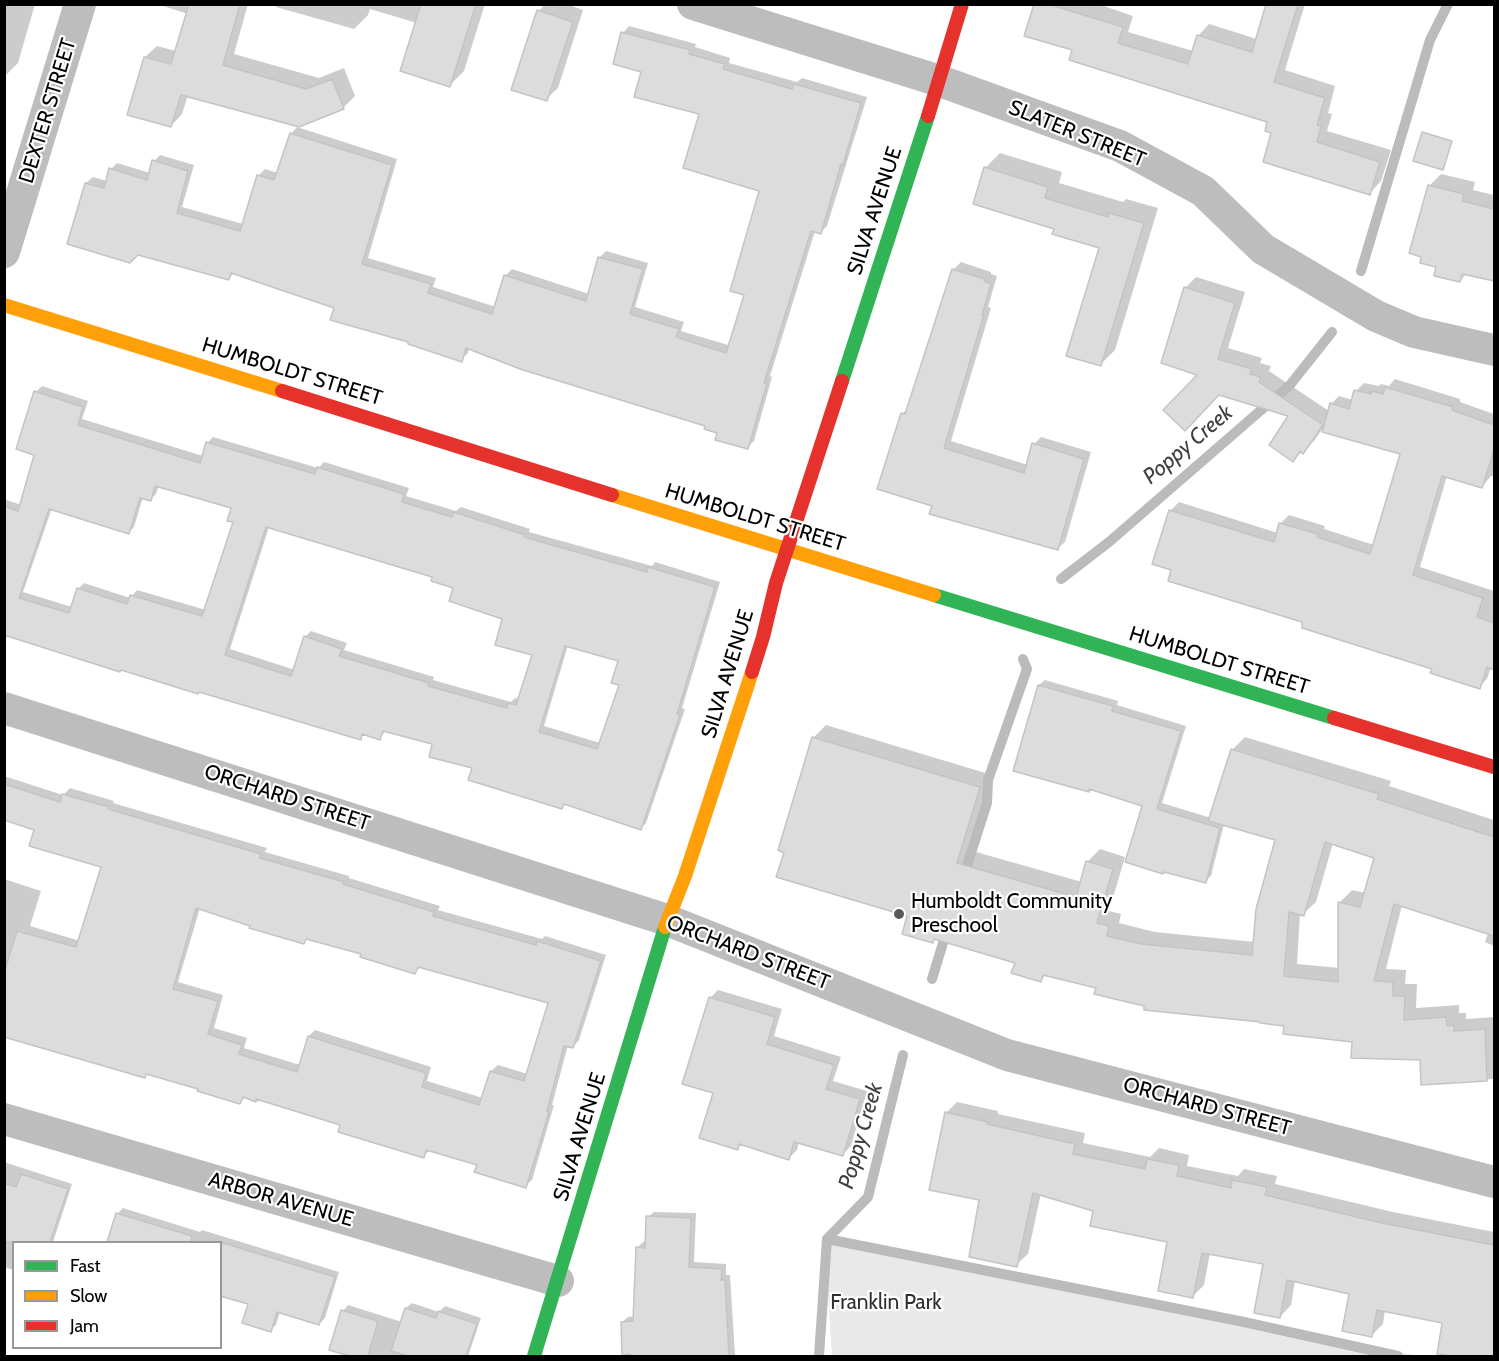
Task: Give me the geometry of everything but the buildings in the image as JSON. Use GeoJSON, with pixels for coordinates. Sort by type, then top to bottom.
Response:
{"type":"FeatureCollection","features":[{"type":"Feature","properties":{"kind":"street","name":"DEXTER STREET"},"geometry":{"type":"LineString","coordinates":[[4,252],[80,4]]}},
{"type":"Feature","properties":{"kind":"street","name":"SLATER STREET"},"geometry":{"type":"LineString","coordinates":[[693,4],[940,81],[1120,146],[1203,190],[1263,249],[1376,316],[1414,333],[1494,351]]}},
{"type":"Feature","properties":{"kind":"street","name":"SILVA AVENUE"},"geometry":{"type":"LineString","coordinates":[[534,1356],[667,920],[685,876],[763,637],[776,584],[940,81],[962,4]]}},
{"type":"Feature","properties":{"kind":"street","name":"HUMBOLDT STREET"},"geometry":{"type":"LineString","coordinates":[[4,305],[787,550],[1494,767]]}},
{"type":"Feature","properties":{"kind":"street","name":"ORCHARD STREET"},"geometry":{"type":"LineString","coordinates":[[4,708],[667,920],[1007,1055],[1494,1182]]}},
{"type":"Feature","properties":{"kind":"street","name":"ARBOR AVENUE"},"geometry":{"type":"LineString","coordinates":[[4,1119],[558,1281]]}},
{"type":"Feature","properties":{"kind":"green space","name":"Franklin Park"},"geometry":{"type":"Polygon","coordinates":[[[824,1235],[1418,1356],[832,1356],[824,1235]]]}},
{"type":"Feature","properties":{"kind":"waterway","name":"Poppy Creek"},"geometry":{"type":"LineString","coordinates":[[1361,271],[1430,40],[1448,4]]}},
{"type":"Feature","properties":{"kind":"waterway","name":"Poppy Creek"},"geometry":{"type":"LineString","coordinates":[[1061,579],[1109,542],[1290,385],[1332,332]]}},
{"type":"Feature","properties":{"kind":"waterway","name":"Poppy Creek"},"geometry":{"type":"LineString","coordinates":[[963,878],[987,803],[988,780],[1027,669],[1023,659]]}},
{"type":"Feature","properties":{"kind":"waterway","name":"Poppy Creek"},"geometry":{"type":"LineString","coordinates":[[932,979],[947,930]]}},
{"type":"Feature","properties":{"kind":"waterway","name":"Poppy Creek"},"geometry":{"type":"LineString","coordinates":[[819,1356],[827,1239],[868,1197],[903,1055]]}},
{"type":"Feature","properties":{"kind":"waterway"},"geometry":{"type":"LineString","coordinates":[[827,1239],[1244,1322],[1398,1356]]}},
{"type":"Feature","properties":{"kind":"traffic: fast"},"geometry":{"type":"LineString","coordinates":[[842,381],[928,116]]}},
{"type":"Feature","properties":{"kind":"traffic: fast"},"geometry":{"type":"LineString","coordinates":[[934,595],[1334,718]]}},
{"type":"Feature","properties":{"kind":"traffic: fast"},"geometry":{"type":"LineString","coordinates":[[534,1356],[665,927]]}},
{"type":"Feature","properties":{"kind":"traffic: slow"},"geometry":{"type":"LineString","coordinates":[[4,305],[282,391]]}},
{"type":"Feature","properties":{"kind":"traffic: slow"},"geometry":{"type":"LineString","coordinates":[[612,495],[934,595]]}},
{"type":"Feature","properties":{"kind":"traffic: slow"},"geometry":{"type":"LineString","coordinates":[[665,927],[685,876],[752,672]]}},
{"type":"Feature","properties":{"kind":"traffic: jam"},"geometry":{"type":"LineString","coordinates":[[928,116],[962,4]]}},
{"type":"Feature","properties":{"kind":"traffic: jam"},"geometry":{"type":"LineString","coordinates":[[752,672],[776,583],[842,381]]}},
{"type":"Feature","properties":{"kind":"traffic: jam"},"geometry":{"type":"LineString","coordinates":[[282,391],[612,495]]}},
{"type":"Feature","properties":{"kind":"traffic: jam"},"geometry":{"type":"LineString","coordinates":[[1334,718],[1494,767]]}},
{"type":"Feature","properties":{"kind":"place","name":"Humboldt Community Preschool"},"geometry":{"type":"Point","coordinates":[899,914]}}]}
